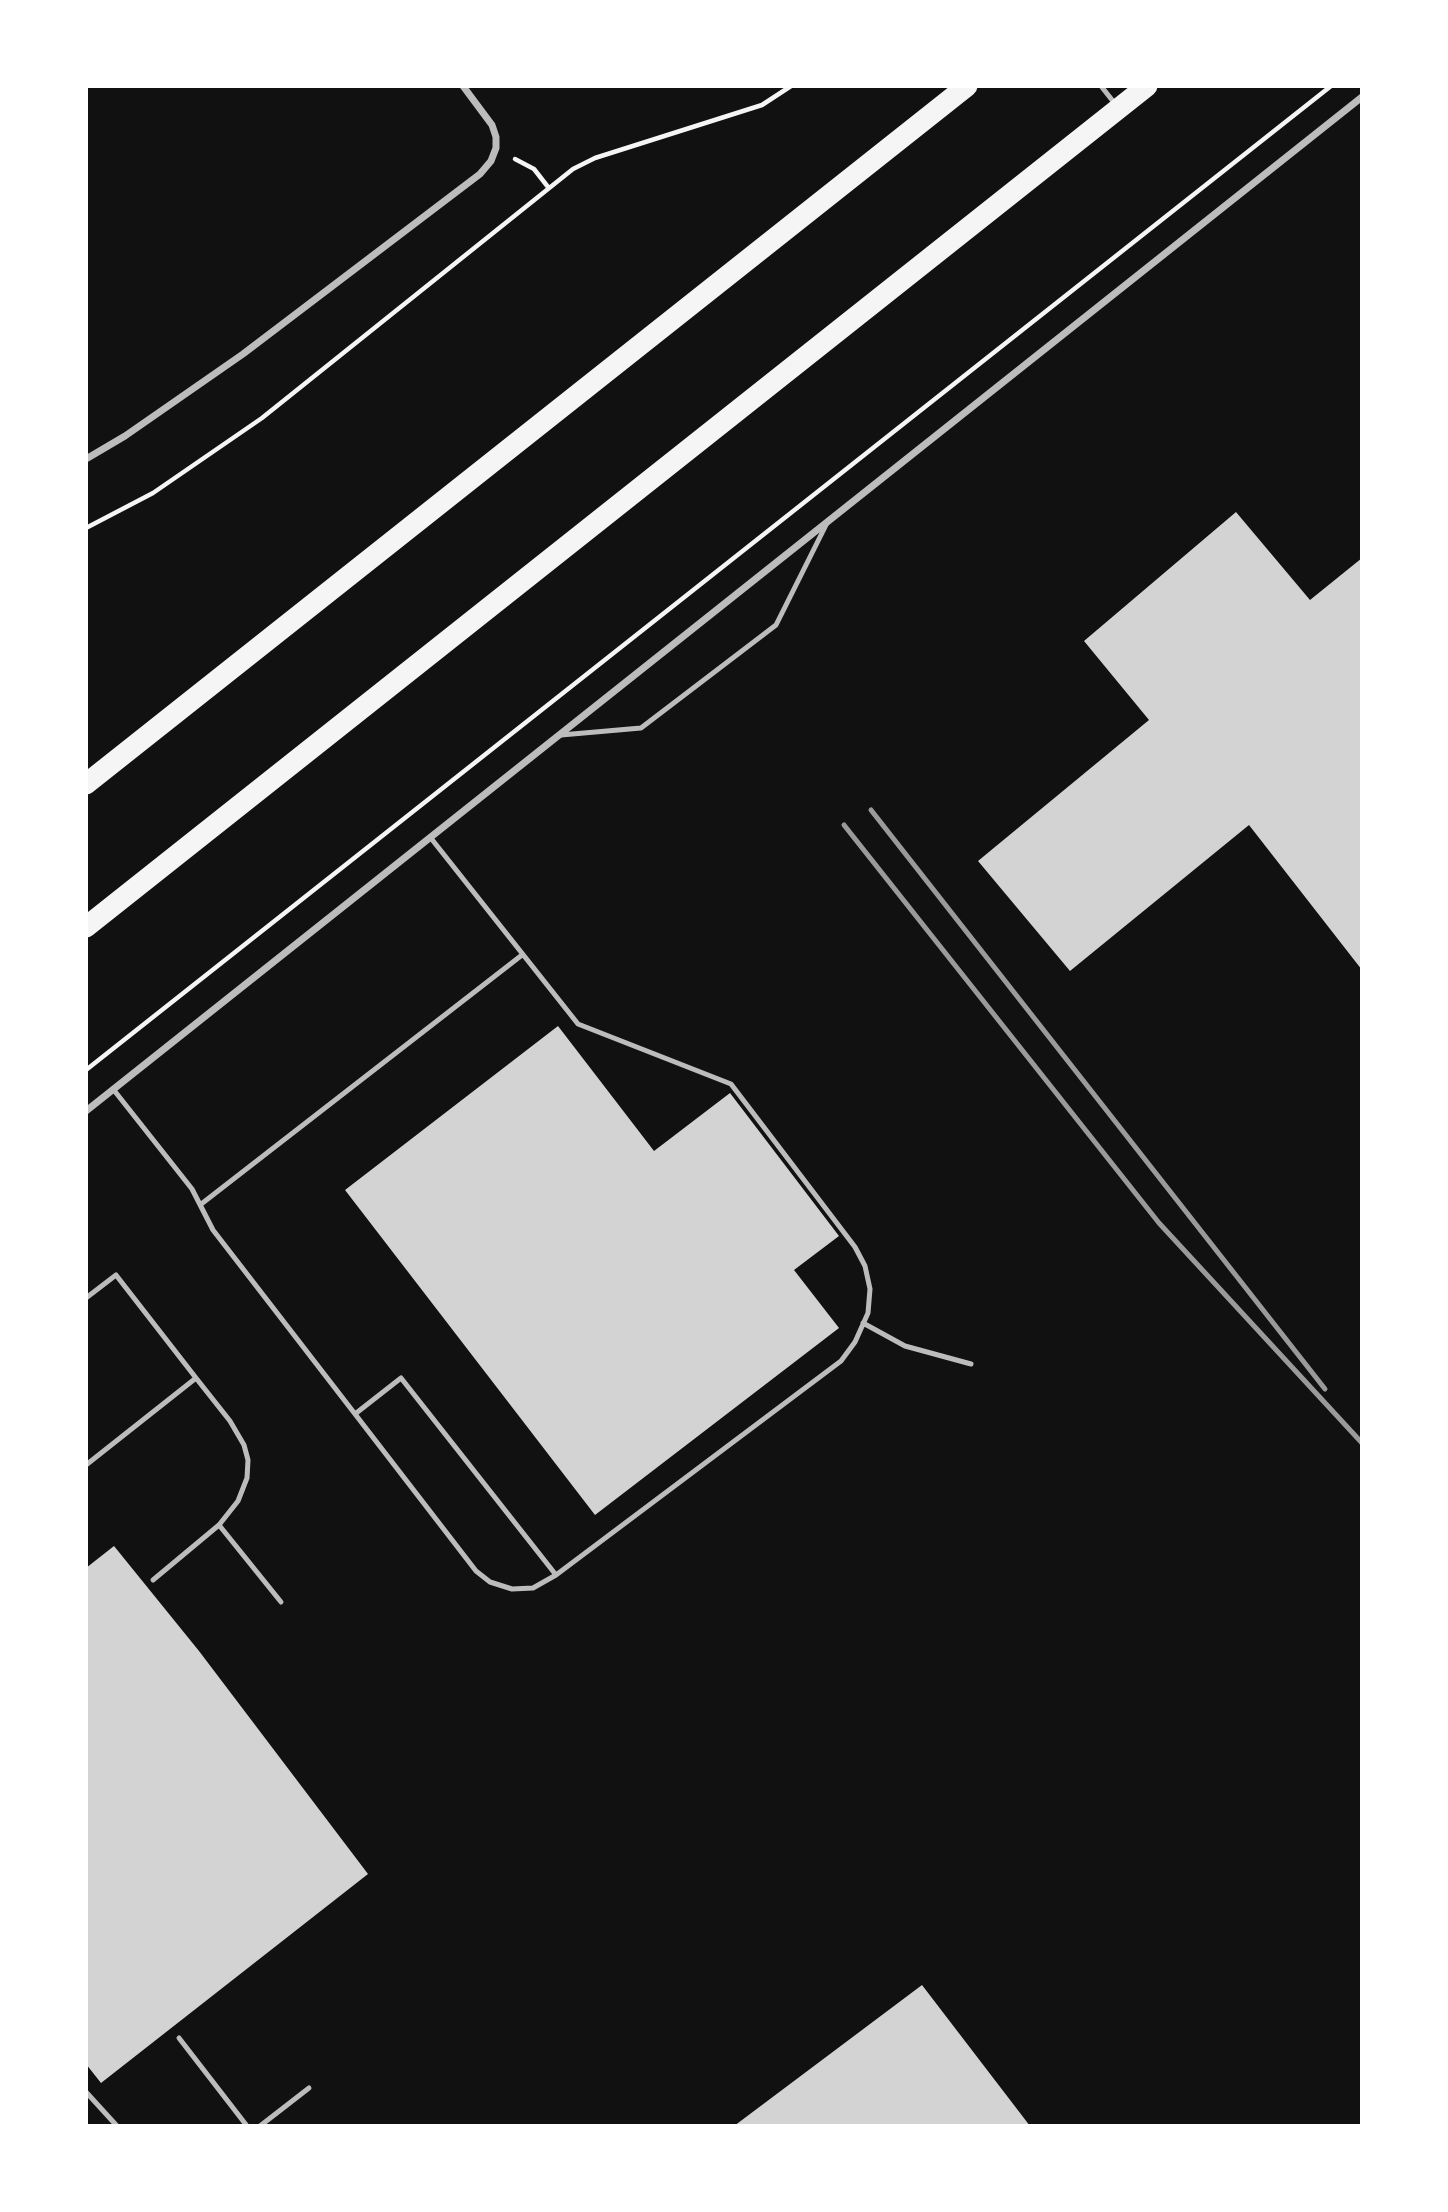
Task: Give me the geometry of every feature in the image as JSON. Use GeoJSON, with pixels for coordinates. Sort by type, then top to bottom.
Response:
{"type":"FeatureCollection","features":[{"type":"Feature","properties":{"kind":"highway"},"geometry":{"type":"LineString","coordinates":[[86,784],[967,86]]}},
{"type":"Feature","properties":{"kind":"highway"},"geometry":{"type":"LineString","coordinates":[[86,927],[1147,86]]}},
{"type":"Feature","properties":{"kind":"street"},"geometry":{"type":"LineString","coordinates":[[86,458],[125,436],[243,354],[465,187],[491,161],[496,148],[492,125],[463,86]]}},
{"type":"Feature","properties":{"kind":"street"},"geometry":{"type":"LineString","coordinates":[[86,1111],[1362,97]]}},
{"type":"Feature","properties":{"kind":"lane"},"geometry":{"type":"LineString","coordinates":[[1101,86],[1118,108]]}},
{"type":"Feature","properties":{"kind":"lane"},"geometry":{"type":"LineString","coordinates":[[558,736],[641,728],[776,625],[828,522]]}},
{"type":"Feature","properties":{"kind":"lane"},"geometry":{"type":"LineString","coordinates":[[113,1089],[192,1189],[213,1230],[476,1571],[490,1582],[512,1589],[533,1588],[556,1575],[816,1382],[841,1361],[855,1342],[868,1313],[870,1289],[855,1247],[731,1084],[579,1024],[430,837]]}},
{"type":"Feature","properties":{"kind":"lane"},"geometry":{"type":"LineString","coordinates":[[200,1205],[522,955]]}},
{"type":"Feature","properties":{"kind":"lane"},"geometry":{"type":"LineString","coordinates":[[86,1297],[116,1275],[230,1421],[244,1444],[248,1460],[247,1478],[238,1501],[219,1525],[153,1580]]}},
{"type":"Feature","properties":{"kind":"lane"},"geometry":{"type":"LineString","coordinates":[[863,1323],[905,1346],[971,1364]]}},
{"type":"Feature","properties":{"kind":"lane"},"geometry":{"type":"LineString","coordinates":[[86,1465],[196,1378]]}},
{"type":"Feature","properties":{"kind":"lane"},"geometry":{"type":"LineString","coordinates":[[355,1414],[401,1378],[556,1575]]}},
{"type":"Feature","properties":{"kind":"lane"},"geometry":{"type":"LineString","coordinates":[[219,1525],[281,1602]]}},
{"type":"Feature","properties":{"kind":"lane"},"geometry":{"type":"LineString","coordinates":[[179,2038],[247,2126]]}},
{"type":"Feature","properties":{"kind":"lane"},"geometry":{"type":"LineString","coordinates":[[260,2126],[309,2088]]}},
{"type":"Feature","properties":{"kind":"lane"},"geometry":{"type":"LineString","coordinates":[[86,2092],[117,2126]]}},
{"type":"Feature","properties":{"kind":"path"},"geometry":{"type":"LineString","coordinates":[[86,528],[153,493],[262,418],[548,187],[595,158],[762,105],[791,86]]}},
{"type":"Feature","properties":{"kind":"path"},"geometry":{"type":"LineString","coordinates":[[86,1070],[1331,86]]}},
{"type":"Feature","properties":{"kind":"path"},"geometry":{"type":"LineString","coordinates":[[534,169],[548,187]]}},
{"type":"Feature","properties":{"kind":"building"},"geometry":{"type":"Polygon","coordinates":[[[1236,512],[1310,600],[1362,558],[1362,970],[1249,825],[1070,971],[978,861],[1149,720],[1084,641],[1236,512]]]}},
{"type":"Feature","properties":{"kind":"building"},"geometry":{"type":"Polygon","coordinates":[[[558,1026],[654,1151],[730,1093],[839,1236],[794,1270],[839,1328],[595,1515],[345,1190],[558,1026]]]}},
{"type":"Feature","properties":{"kind":"building"},"geometry":{"type":"Polygon","coordinates":[[[114,1546],[199,1651],[368,1874],[101,2083],[86,2064],[86,1568],[114,1546]]]}},
{"type":"Feature","properties":{"kind":"building"},"geometry":{"type":"Polygon","coordinates":[[[922,1985],[1030,2126],[734,2126],[922,1985]]]}},
{"type":"Feature","properties":{"kind":"railway"},"geometry":{"type":"LineString","coordinates":[[871,810],[1325,1389]]}},
{"type":"Feature","properties":{"kind":"railway"},"geometry":{"type":"LineString","coordinates":[[844,825],[1159,1223],[1362,1443]]}}]}
